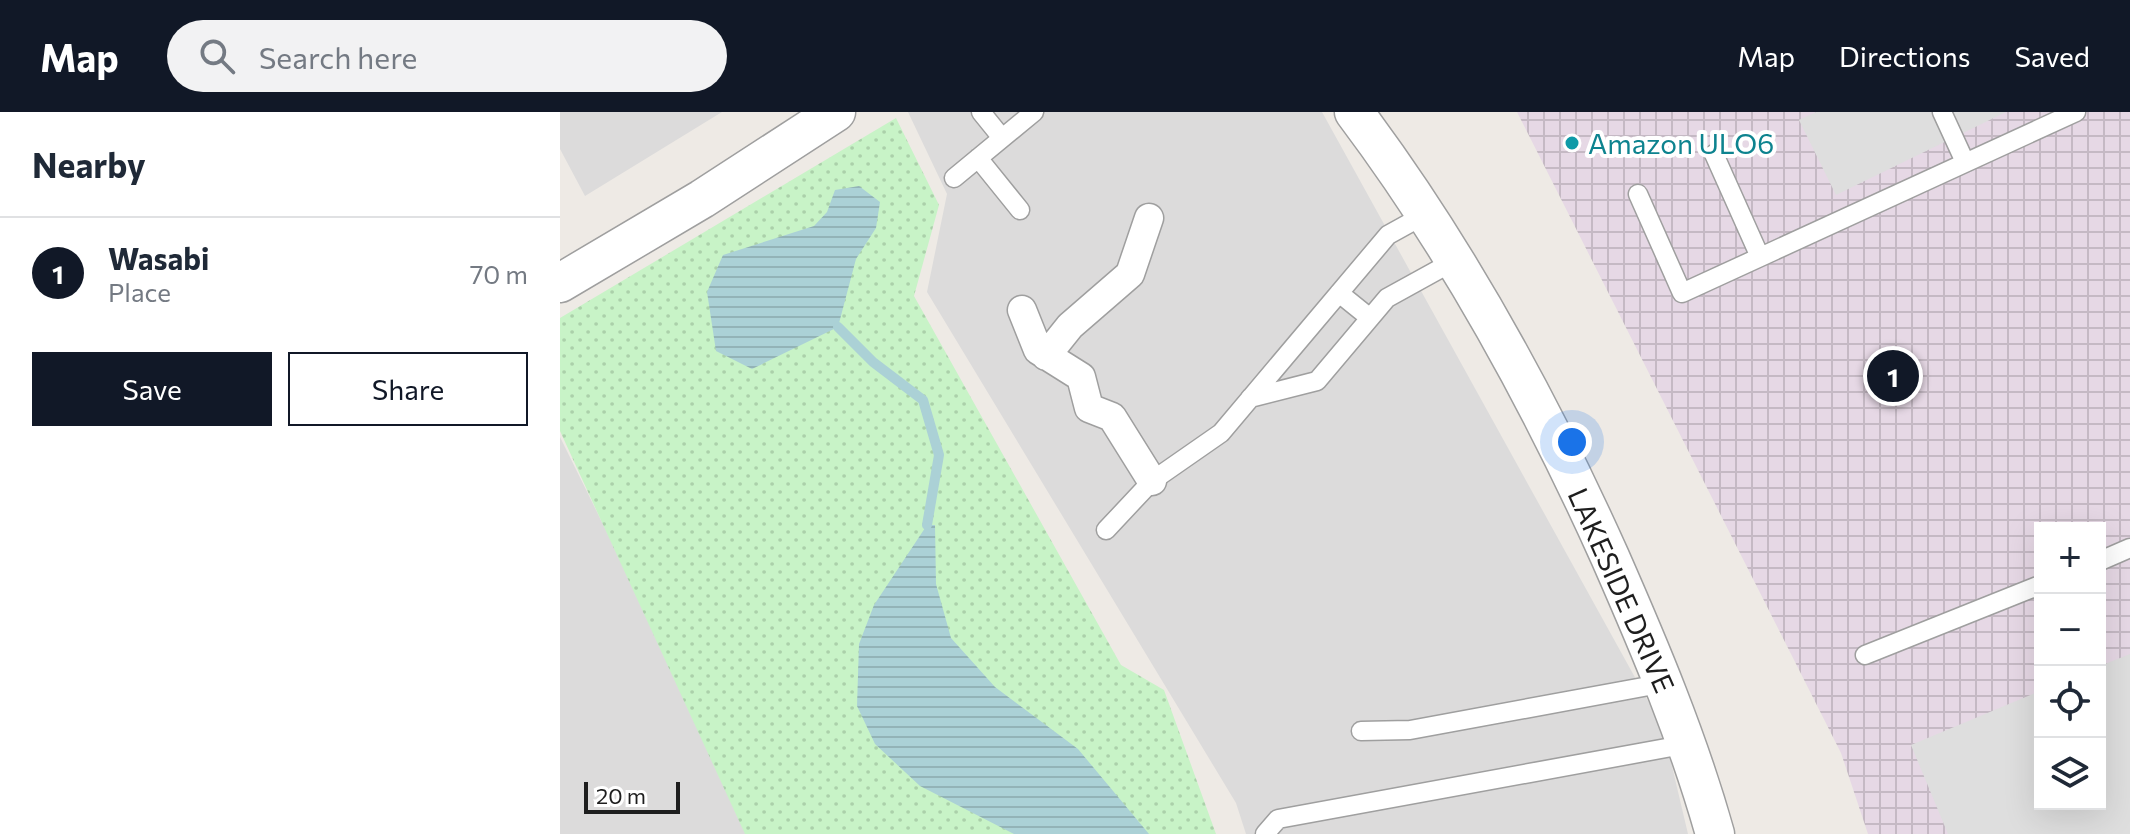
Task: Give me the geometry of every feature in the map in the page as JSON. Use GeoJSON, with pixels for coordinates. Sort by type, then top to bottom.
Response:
{"type":"FeatureCollection","features":[{"type":"Feature","properties":{"kind":"street"},"geometry":{"type":"LineString","coordinates":[[560,283],[702,199],[836,112]]}},
{"type":"Feature","properties":{"kind":"street","name":"LAKESIDE DRIVE"},"geometry":{"type":"LineString","coordinates":[[1354,112],[1426,214],[1525,383],[1573,477],[1665,683],[1688,744],[1715,834]]}},
{"type":"Feature","properties":{"kind":"street"},"geometry":{"type":"LineString","coordinates":[[1046,356],[1070,326],[1130,274],[1149,218]]}},
{"type":"Feature","properties":{"kind":"street"},"geometry":{"type":"LineString","coordinates":[[1022,310],[1038,350],[1081,377],[1089,408],[1112,417],[1152,481]]}},
{"type":"Feature","properties":{"kind":"lane"},"geometry":{"type":"LineString","coordinates":[[981,112],[1002,138]]}},
{"type":"Feature","properties":{"kind":"lane"},"geometry":{"type":"LineString","coordinates":[[954,178],[1034,112]]}},
{"type":"Feature","properties":{"kind":"lane"},"geometry":{"type":"LineString","coordinates":[[1942,112],[1965,162]]}},
{"type":"Feature","properties":{"kind":"lane"},"geometry":{"type":"LineString","coordinates":[[1638,194],[1682,293],[2076,112]]}},
{"type":"Feature","properties":{"kind":"lane"},"geometry":{"type":"LineString","coordinates":[[1714,154],[1760,257]]}},
{"type":"Feature","properties":{"kind":"lane"},"geometry":{"type":"LineString","coordinates":[[978,158],[1020,210]]}},
{"type":"Feature","properties":{"kind":"lane"},"geometry":{"type":"LineString","coordinates":[[1106,530],[1152,481],[1221,433],[1388,235],[1426,214]]}},
{"type":"Feature","properties":{"kind":"lane"},"geometry":{"type":"LineString","coordinates":[[1250,398],[1317,381],[1387,298],[1454,261]]}},
{"type":"Feature","properties":{"kind":"lane"},"geometry":{"type":"LineString","coordinates":[[1339,293],[1370,318]]}},
{"type":"Feature","properties":{"kind":"lane"},"geometry":{"type":"LineString","coordinates":[[2106,558],[2130,548]]}},
{"type":"Feature","properties":{"kind":"lane"},"geometry":{"type":"LineString","coordinates":[[1865,655],[2034,587]]}},
{"type":"Feature","properties":{"kind":"lane"},"geometry":{"type":"LineString","coordinates":[[1361,731],[1410,730],[1665,683]]}},
{"type":"Feature","properties":{"kind":"lane"},"geometry":{"type":"LineString","coordinates":[[1265,834],[1278,819],[1688,744]]}},
{"type":"Feature","properties":{"kind":"shaded area"},"geometry":{"type":"Polygon","coordinates":[[[560,112],[722,112],[585,196],[560,149],[560,112]]]}},
{"type":"Feature","properties":{"kind":"shaded area"},"geometry":{"type":"Polygon","coordinates":[[[908,112],[1322,112],[1663,728],[1688,834],[1246,834],[1236,803],[927,292],[947,194],[908,112]]]}},
{"type":"Feature","properties":{"kind":"shaded area"},"geometry":{"type":"Polygon","coordinates":[[[1517,112],[2130,112],[2130,834],[1868,834],[1841,753],[1517,112]]]}},
{"type":"Feature","properties":{"kind":"shaded area"},"geometry":{"type":"Polygon","coordinates":[[[1816,112],[2006,112],[1836,195],[1799,120],[1816,112]]]}},
{"type":"Feature","properties":{"kind":"shaded area"},"geometry":{"type":"Polygon","coordinates":[[[560,437],[756,834],[560,834],[560,437]]]}},
{"type":"Feature","properties":{"kind":"shaded area"},"geometry":{"type":"Polygon","coordinates":[[[2130,654],[2130,834],[1948,834],[1911,745],[2034,694],[2034,810],[2106,810],[2106,664],[2130,654]]]}},
{"type":"Feature","properties":{"kind":"green space"},"geometry":{"type":"Polygon","coordinates":[[[896,118],[939,205],[914,296],[1121,665],[1164,690],[1216,834],[745,834],[560,431],[560,318],[896,118]]]}},
{"type":"Feature","properties":{"kind":"water"},"geometry":{"type":"Polygon","coordinates":[[[859,186],[880,202],[876,228],[856,259],[838,327],[752,369],[716,351],[707,292],[723,255],[814,226],[827,212],[835,190],[859,186]]]}},
{"type":"Feature","properties":{"kind":"water"},"geometry":{"type":"Polygon","coordinates":[[[927,525],[935,525],[936,584],[951,638],[995,687],[1078,749],[1149,834],[1014,834],[920,786],[875,744],[857,706],[859,644],[874,605],[927,525]]]}},
{"type":"Feature","properties":{"kind":"waterway"},"geometry":{"type":"LineString","coordinates":[[838,327],[873,362],[923,400],[939,455],[927,525]]}},
{"type":"Feature","properties":{"kind":"place","name":"Amazon ULO6"},"geometry":{"type":"Point","coordinates":[1572,143]}},
{"type":"Feature","properties":{"kind":"place","name":"Wasabi"},"geometry":{"type":"Point","coordinates":[1893,376]}}]}
